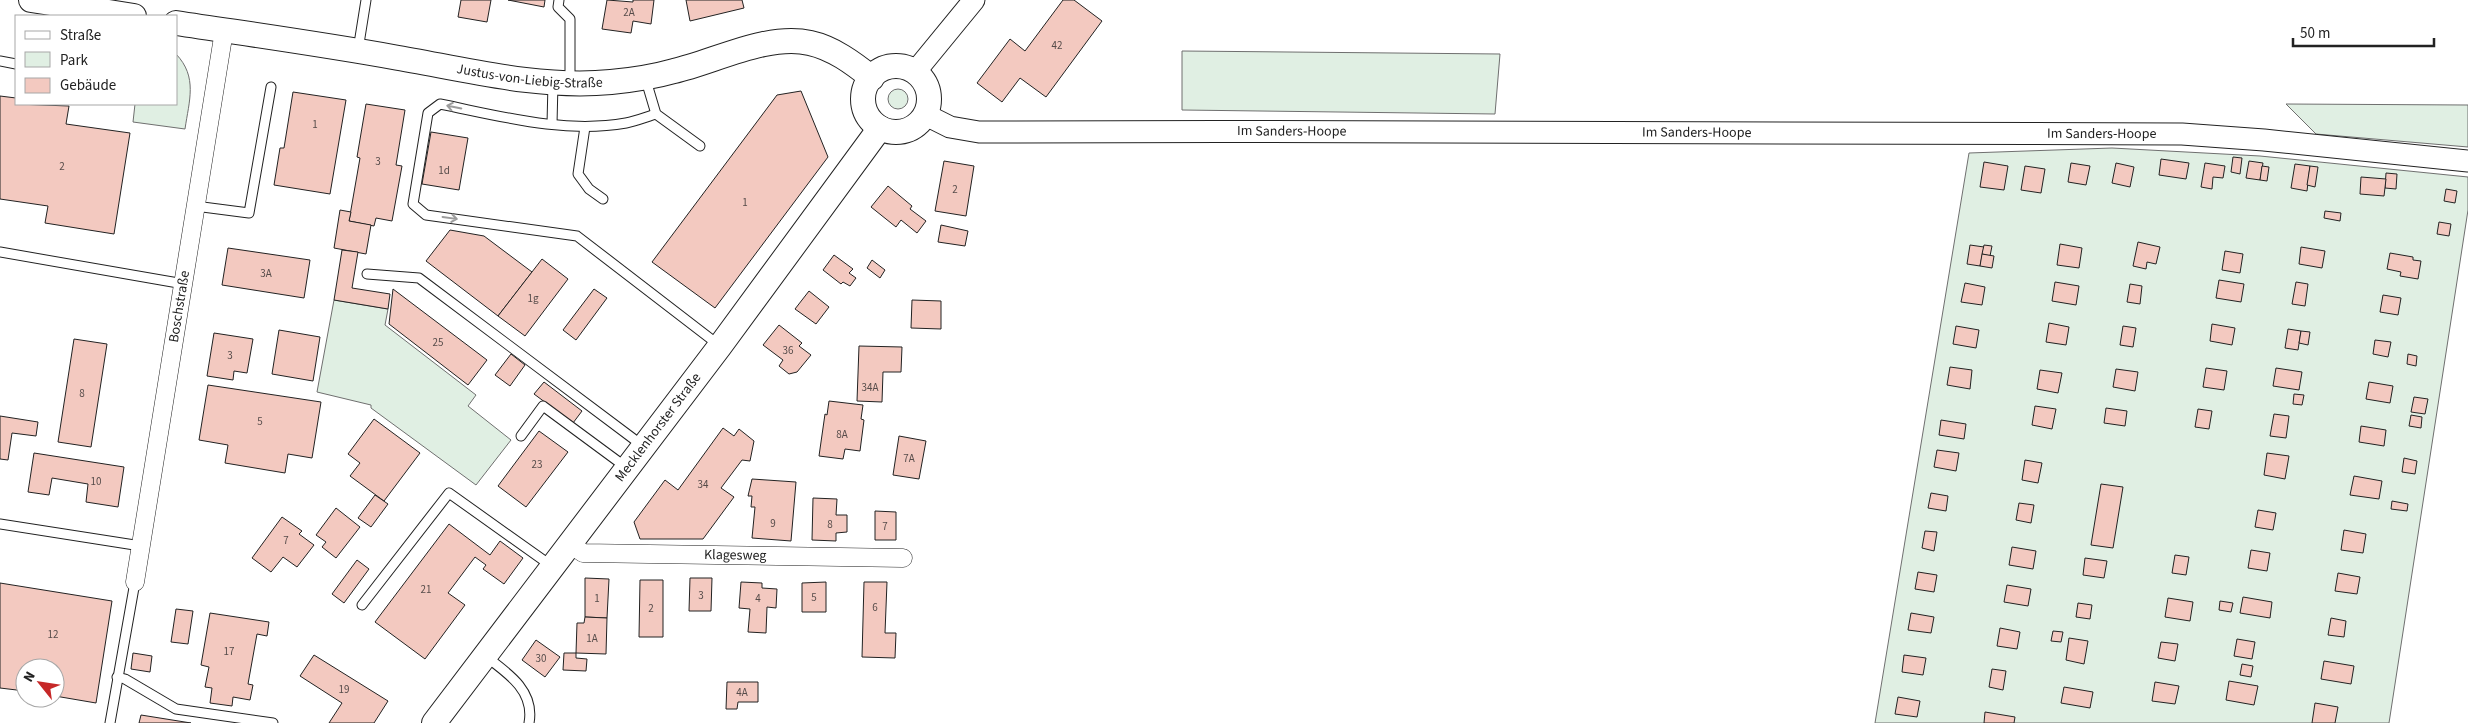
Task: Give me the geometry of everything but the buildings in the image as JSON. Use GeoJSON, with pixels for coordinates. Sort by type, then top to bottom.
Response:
{"type":"FeatureCollection","features":[{"type":"Feature","properties":{"kind":"main road"},"geometry":{"type":"LineString","coordinates":[[38,3],[127,15]]}},
{"type":"Feature","properties":{"kind":"main road","name":"Justus-von-Liebig-Straße"},"geometry":{"type":"LineString","coordinates":[[178,23],[562,83],[610,82],[645,77],[675,71],[776,42],[809,42],[831,50],[851,61],[872,78]]}},
{"type":"Feature","properties":{"kind":"main road"},"geometry":{"type":"LineString","coordinates":[[897,66],[915,72],[924,81],[929,93],[929,105],[926,115],[917,125],[908,130],[897,132],[880,128],[869,118],[865,108],[865,92],[872,78],[888,67],[897,66]]}},
{"type":"Feature","properties":{"kind":"main road","name":"Mecklenhorster Straße"},"geometry":{"type":"LineString","coordinates":[[434,723],[720,346],[880,128]]}},
{"type":"Feature","properties":{"kind":"street"},"geometry":{"type":"LineString","coordinates":[[915,72],[974,0]]}},
{"type":"Feature","properties":{"kind":"street","name":"Boschstraße"},"geometry":{"type":"LineString","coordinates":[[135,582],[224,31]]}},
{"type":"Feature","properties":{"kind":"street","name":"Im Sanders-Hoope"},"geometry":{"type":"LineString","coordinates":[[926,115],[950,127],[979,132],[1305,130],[1586,133],[2182,134],[2264,140],[2468,161]]}},
{"type":"Feature","properties":{"kind":"street","name":"Klagesweg"},"geometry":{"type":"LineString","coordinates":[[570,544],[583,553],[903,558]]}},
{"type":"Feature","properties":{"kind":"lane"},"geometry":{"type":"LineString","coordinates":[[358,50],[366,0]]}},
{"type":"Feature","properties":{"kind":"lane"},"geometry":{"type":"LineString","coordinates":[[552,124],[562,83],[570,19],[558,6],[559,0]]}},
{"type":"Feature","properties":{"kind":"lane"},"geometry":{"type":"LineString","coordinates":[[0,61],[15,64]]}},
{"type":"Feature","properties":{"kind":"lane"},"geometry":{"type":"LineString","coordinates":[[645,77],[656,114],[700,146]]}},
{"type":"Feature","properties":{"kind":"lane"},"geometry":{"type":"LineString","coordinates":[[195,206],[249,213],[271,87]]}},
{"type":"Feature","properties":{"kind":"lane"},"geometry":{"type":"LineString","coordinates":[[656,114],[627,123],[585,126],[552,124],[440,104],[428,113],[413,204],[426,214],[576,236],[720,346]]}},
{"type":"Feature","properties":{"kind":"lane"},"geometry":{"type":"LineString","coordinates":[[585,126],[578,174],[589,189],[603,199]]}},
{"type":"Feature","properties":{"kind":"lane"},"geometry":{"type":"LineString","coordinates":[[0,252],[184,284]]}},
{"type":"Feature","properties":{"kind":"lane"},"geometry":{"type":"LineString","coordinates":[[368,274],[419,278],[644,447]]}},
{"type":"Feature","properties":{"kind":"lane"},"geometry":{"type":"LineString","coordinates":[[521,436],[543,406],[627,468]]}},
{"type":"Feature","properties":{"kind":"lane"},"geometry":{"type":"LineString","coordinates":[[362,605],[449,493],[553,568]]}},
{"type":"Feature","properties":{"kind":"lane"},"geometry":{"type":"LineString","coordinates":[[0,524],[141,546]]}},
{"type":"Feature","properties":{"kind":"lane"},"geometry":{"type":"LineString","coordinates":[[110,723],[135,582]]}},
{"type":"Feature","properties":{"kind":"lane"},"geometry":{"type":"LineString","coordinates":[[485,656],[520,685],[530,707],[529,723]]}},
{"type":"Feature","properties":{"kind":"lane"},"geometry":{"type":"LineString","coordinates":[[117,677],[125,679],[176,709],[273,723]]}},
{"type":"Feature","properties":{"kind":"green space"},"geometry":{"type":"Polygon","coordinates":[[[1182,51],[1500,54],[1495,114],[1182,110],[1182,51]]]}},
{"type":"Feature","properties":{"kind":"green space"},"geometry":{"type":"Polygon","coordinates":[[[178,57],[183,63],[190,80],[190,99],[185,129],[133,122],[135,105],[178,105],[178,57]]]}},
{"type":"Feature","properties":{"kind":"green space"},"geometry":{"type":"Polygon","coordinates":[[[894,89],[902,89],[908,95],[908,103],[902,109],[894,109],[888,103],[888,95],[894,89]]]}},
{"type":"Feature","properties":{"kind":"green space"},"geometry":{"type":"Polygon","coordinates":[[[2286,104],[2468,105],[2468,147],[2316,134],[2286,104]]]}},
{"type":"Feature","properties":{"kind":"green space"},"geometry":{"type":"Polygon","coordinates":[[[2112,148],[2260,156],[2468,177],[2468,210],[2389,723],[1875,723],[1969,153],[2112,148]]]}},
{"type":"Feature","properties":{"kind":"green space"},"geometry":{"type":"Polygon","coordinates":[[[334,300],[388,309],[385,325],[476,395],[468,406],[511,440],[476,485],[371,408],[371,405],[317,392],[334,300]]]}}]}
